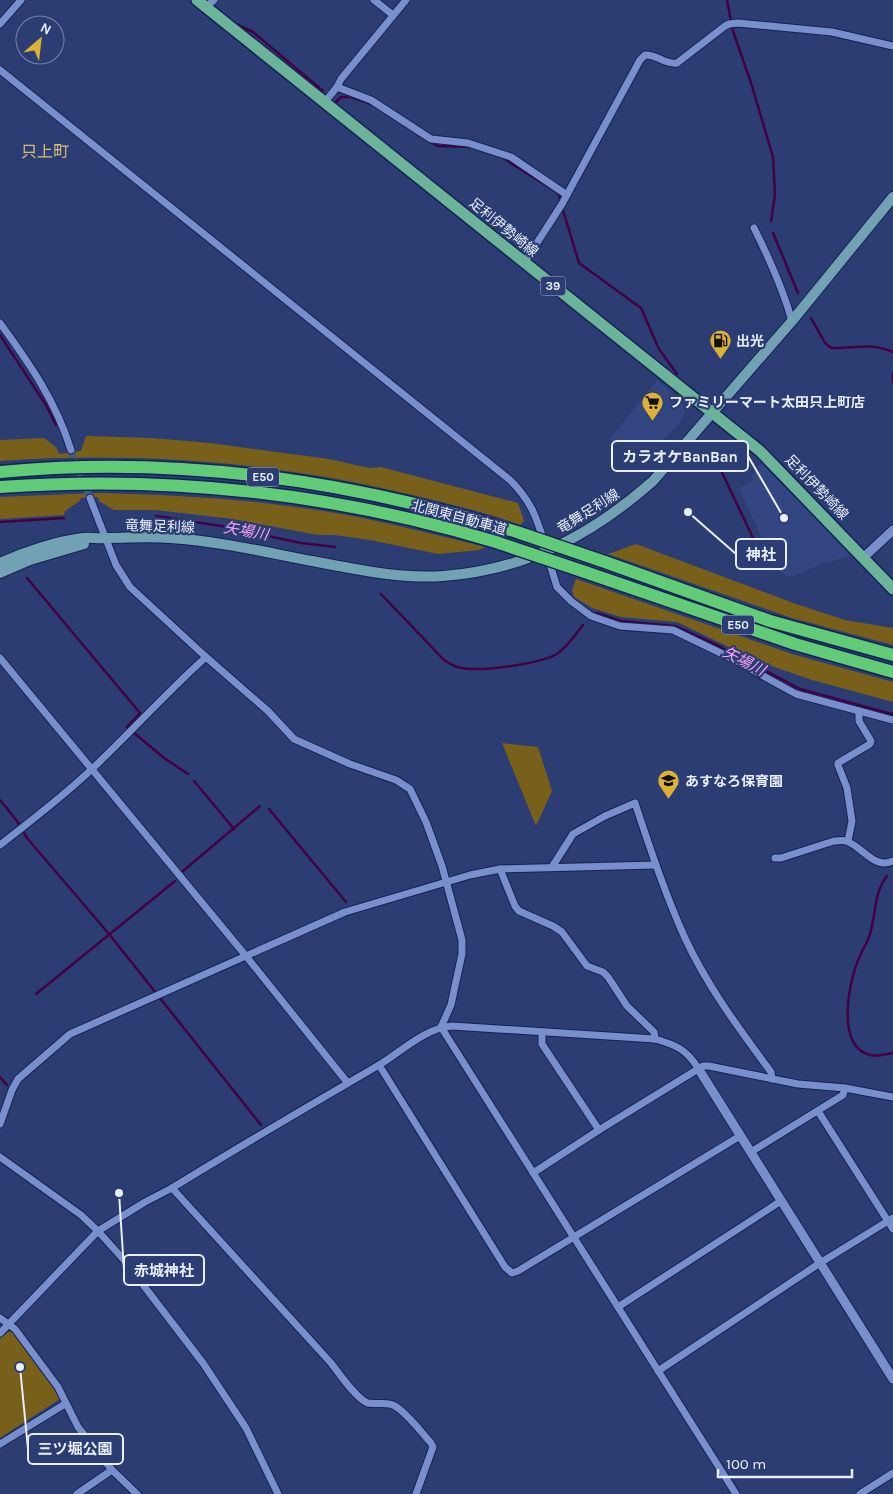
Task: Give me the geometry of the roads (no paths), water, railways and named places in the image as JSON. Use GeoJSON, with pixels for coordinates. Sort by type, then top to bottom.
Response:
{"type":"FeatureCollection","features":[{"type":"Feature","properties":{"kind":"highway","name":"北関東自動車道"},"geometry":{"type":"LineString","coordinates":[[0,472],[165,468],[273,478],[376,495],[520,533],[770,621],[893,655]]}},
{"type":"Feature","properties":{"kind":"highway","name":"北関東自動車道"},"geometry":{"type":"LineString","coordinates":[[0,487],[44,484],[161,484],[247,491],[374,510],[496,542],[795,644],[893,672]]}},
{"type":"Feature","properties":{"kind":"main road","name":"足利伊勢崎線"},"geometry":{"type":"LineString","coordinates":[[206,2],[324,103],[772,462],[893,589]]}},
{"type":"Feature","properties":{"kind":"main road","name":"竜舞足利線"},"geometry":{"type":"LineString","coordinates":[[0,563],[64,542],[84,538],[140,536],[222,544],[350,568],[414,576],[444,576],[493,569],[546,551],[577,537],[604,521],[653,481],[792,321],[893,197]]}},
{"type":"Feature","properties":{"kind":"main road","name":"竜舞足利線"},"geometry":{"type":"LineString","coordinates":[[0,573],[30,560],[107,538]]}},
{"type":"Feature","properties":{"kind":"street"},"geometry":{"type":"LineString","coordinates":[[0,24],[21,0]]}},
{"type":"Feature","properties":{"kind":"street"},"geometry":{"type":"LineString","coordinates":[[374,0],[393,14]]}},
{"type":"Feature","properties":{"kind":"street"},"geometry":{"type":"LineString","coordinates":[[324,103],[341,79],[406,0]]}},
{"type":"Feature","properties":{"kind":"street"},"geometry":{"type":"LineString","coordinates":[[524,262],[567,195],[640,60],[645,55],[654,56],[671,64],[677,63],[725,26],[738,22],[832,32],[893,46]]}},
{"type":"Feature","properties":{"kind":"street"},"geometry":{"type":"LineString","coordinates":[[0,70],[510,480],[523,493],[531,506],[557,587],[571,601],[592,616],[620,626],[673,630],[731,658],[796,694],[893,720]]}},
{"type":"Feature","properties":{"kind":"street"},"geometry":{"type":"LineString","coordinates":[[337,87],[371,100],[431,139],[468,143],[511,157],[567,195]]}},
{"type":"Feature","properties":{"kind":"street"},"geometry":{"type":"LineString","coordinates":[[754,228],[788,306],[792,321]]}},
{"type":"Feature","properties":{"kind":"street"},"geometry":{"type":"LineString","coordinates":[[0,323],[52,400],[71,450]]}},
{"type":"Feature","properties":{"kind":"street"},"geometry":{"type":"LineString","coordinates":[[90,498],[116,565],[125,581],[206,657],[268,711],[294,739],[350,764],[396,780],[408,788],[426,822],[461,932],[463,948],[451,1005],[441,1027]]}},
{"type":"Feature","properties":{"kind":"street"},"geometry":{"type":"LineString","coordinates":[[863,558],[893,530]]}},
{"type":"Feature","properties":{"kind":"street"},"geometry":{"type":"LineString","coordinates":[[0,845],[92,769],[172,688],[206,657]]}},
{"type":"Feature","properties":{"kind":"street"},"geometry":{"type":"LineString","coordinates":[[0,658],[246,956],[347,1082]]}},
{"type":"Feature","properties":{"kind":"street"},"geometry":{"type":"LineString","coordinates":[[848,841],[852,821],[848,788],[838,763],[870,744],[859,720],[859,711]]}},
{"type":"Feature","properties":{"kind":"street"},"geometry":{"type":"LineString","coordinates":[[552,867],[573,834],[605,816],[635,803],[656,865],[686,939],[703,972],[771,1072],[772,1079]]}},
{"type":"Feature","properties":{"kind":"street"},"geometry":{"type":"LineString","coordinates":[[775,858],[834,841],[848,841],[867,856],[880,862],[888,863],[893,861]]}},
{"type":"Feature","properties":{"kind":"street"},"geometry":{"type":"LineString","coordinates":[[0,1124],[18,1079],[70,1034],[345,912],[446,883],[470,874],[500,869],[656,865]]}},
{"type":"Feature","properties":{"kind":"street"},"geometry":{"type":"LineString","coordinates":[[500,869],[515,906],[519,911],[562,932],[588,966],[603,972],[608,977],[627,1006],[654,1032],[655,1039]]}},
{"type":"Feature","properties":{"kind":"street"},"geometry":{"type":"LineString","coordinates":[[0,1333],[98,1231],[347,1082],[379,1065],[434,1029],[452,1026],[655,1039],[669,1043],[686,1052],[698,1068],[893,1378]]}},
{"type":"Feature","properties":{"kind":"street"},"geometry":{"type":"LineString","coordinates":[[441,1027],[736,1494]]}},
{"type":"Feature","properties":{"kind":"street"},"geometry":{"type":"LineString","coordinates":[[542,1032],[542,1044],[599,1130]]}},
{"type":"Feature","properties":{"kind":"street"},"geometry":{"type":"LineString","coordinates":[[379,1065],[508,1271],[512,1273],[518,1272],[740,1136]]}},
{"type":"Feature","properties":{"kind":"street"},"geometry":{"type":"LineString","coordinates":[[533,1173],[698,1068],[709,1066],[798,1084],[844,1088],[893,1097]]}},
{"type":"Feature","properties":{"kind":"street"},"geometry":{"type":"LineString","coordinates":[[751,1152],[843,1095],[844,1088]]}},
{"type":"Feature","properties":{"kind":"street"},"geometry":{"type":"LineString","coordinates":[[818,1111],[890,1220],[893,1229]]}},
{"type":"Feature","properties":{"kind":"street"},"geometry":{"type":"LineString","coordinates":[[0,1157],[81,1215],[124,1260],[203,1363],[246,1428],[278,1494]]}},
{"type":"Feature","properties":{"kind":"street"},"geometry":{"type":"LineString","coordinates":[[172,1188],[331,1363],[356,1394],[365,1402],[392,1404],[431,1443],[433,1447],[416,1494]]}},
{"type":"Feature","properties":{"kind":"street"},"geometry":{"type":"LineString","coordinates":[[618,1307],[782,1201]]}},
{"type":"Feature","properties":{"kind":"street"},"geometry":{"type":"LineString","coordinates":[[658,1371],[820,1263],[890,1220]]}},
{"type":"Feature","properties":{"kind":"street"},"geometry":{"type":"LineString","coordinates":[[0,1318],[15,1329],[58,1387],[78,1427],[112,1470],[137,1494]]}},
{"type":"Feature","properties":{"kind":"street"},"geometry":{"type":"LineString","coordinates":[[0,1444],[65,1404]]}},
{"type":"Feature","properties":{"kind":"street"},"geometry":{"type":"LineString","coordinates":[[77,1494],[112,1470]]}},
{"type":"Feature","properties":{"kind":"street"},"geometry":{"type":"LineString","coordinates":[[860,1494],[893,1474]]}},
{"type":"Feature","properties":{"kind":"waterway"},"geometry":{"type":"LineString","coordinates":[[727,0],[733,31],[773,157],[775,195],[771,221]]}},
{"type":"Feature","properties":{"kind":"waterway"},"geometry":{"type":"LineString","coordinates":[[236,24],[253,32],[323,91]]}},
{"type":"Feature","properties":{"kind":"waterway"},"geometry":{"type":"LineString","coordinates":[[336,102],[341,97],[351,97],[374,105]]}},
{"type":"Feature","properties":{"kind":"waterway"},"geometry":{"type":"LineString","coordinates":[[420,136],[438,146],[471,147]]}},
{"type":"Feature","properties":{"kind":"waterway"},"geometry":{"type":"LineString","coordinates":[[503,158],[558,193],[561,201]]}},
{"type":"Feature","properties":{"kind":"waterway"},"geometry":{"type":"LineString","coordinates":[[562,207],[579,263],[641,308],[659,349],[677,374]]}},
{"type":"Feature","properties":{"kind":"waterway"},"geometry":{"type":"LineString","coordinates":[[773,233],[798,293]]}},
{"type":"Feature","properties":{"kind":"waterway"},"geometry":{"type":"LineString","coordinates":[[811,318],[825,343],[831,348],[877,347],[893,352]]}},
{"type":"Feature","properties":{"kind":"waterway","name":"矢場川"},"geometry":{"type":"LineString","coordinates":[[0,335],[46,405],[56,425]]}},
{"type":"Feature","properties":{"kind":"waterway"},"geometry":{"type":"LineString","coordinates":[[893,374],[893,382]]}},
{"type":"Feature","properties":{"kind":"waterway"},"geometry":{"type":"LineString","coordinates":[[708,443],[763,559]]}},
{"type":"Feature","properties":{"kind":"waterway","name":"矢場川"},"geometry":{"type":"LineString","coordinates":[[156,516],[221,526],[301,543],[335,547]]}},
{"type":"Feature","properties":{"kind":"waterway"},"geometry":{"type":"LineString","coordinates":[[0,522],[64,518]]}},
{"type":"Feature","properties":{"kind":"waterway"},"geometry":{"type":"LineString","coordinates":[[27,578],[140,713],[127,727],[164,758],[188,774]]}},
{"type":"Feature","properties":{"kind":"waterway","name":"矢場川"},"geometry":{"type":"LineString","coordinates":[[381,594],[444,660],[454,666],[463,668],[506,667],[548,658],[564,648],[583,625]]}},
{"type":"Feature","properties":{"kind":"waterway","name":"矢場川"},"geometry":{"type":"LineString","coordinates":[[597,613],[621,621],[675,626],[719,646],[800,689],[892,714]]}},
{"type":"Feature","properties":{"kind":"waterway"},"geometry":{"type":"LineString","coordinates":[[194,781],[234,829]]}},
{"type":"Feature","properties":{"kind":"waterway"},"geometry":{"type":"LineString","coordinates":[[0,800],[17,821],[27,838],[109,934],[261,1125]]}},
{"type":"Feature","properties":{"kind":"waterway"},"geometry":{"type":"LineString","coordinates":[[183,871],[260,806]]}},
{"type":"Feature","properties":{"kind":"waterway"},"geometry":{"type":"LineString","coordinates":[[269,809],[346,902]]}},
{"type":"Feature","properties":{"kind":"waterway","name":"矢場川"},"geometry":{"type":"LineString","coordinates":[[887,876],[877,896],[869,937],[855,968],[849,996],[848,1012],[852,1039],[859,1049],[873,1056],[893,1053]]}},
{"type":"Feature","properties":{"kind":"waterway"},"geometry":{"type":"LineString","coordinates":[[36,994],[175,881]]}},
{"type":"Feature","properties":{"kind":"waterway"},"geometry":{"type":"LineString","coordinates":[[0,1077],[7,1085]]}},
{"type":"Feature","properties":{"kind":"tunnel"},"geometry":{"type":"LineString","coordinates":[[71,450],[90,498]]}},
{"type":"Feature","properties":{"kind":"place","name":"出光"},"geometry":{"type":"Point","coordinates":[720,360]}},
{"type":"Feature","properties":{"kind":"place","name":"ファミリーマート太田只上町店"},"geometry":{"type":"Point","coordinates":[653,421]}},
{"type":"Feature","properties":{"kind":"place","name":"神社"},"geometry":{"type":"Point","coordinates":[688,512]}},
{"type":"Feature","properties":{"kind":"place","name":"カラオケBanBan"},"geometry":{"type":"Point","coordinates":[784,518]}},
{"type":"Feature","properties":{"kind":"place","name":"あすなろ保育園"},"geometry":{"type":"Point","coordinates":[669,800]}},
{"type":"Feature","properties":{"kind":"place","name":"赤城神社"},"geometry":{"type":"Point","coordinates":[119,1193]}},
{"type":"Feature","properties":{"kind":"place","name":"三ツ堀公園"},"geometry":{"type":"Point","coordinates":[20,1367]}},
{"type":"Feature","properties":{"kind":"district","name":"只上町"},"geometry":{"type":"Point","coordinates":[45,151]}}]}
